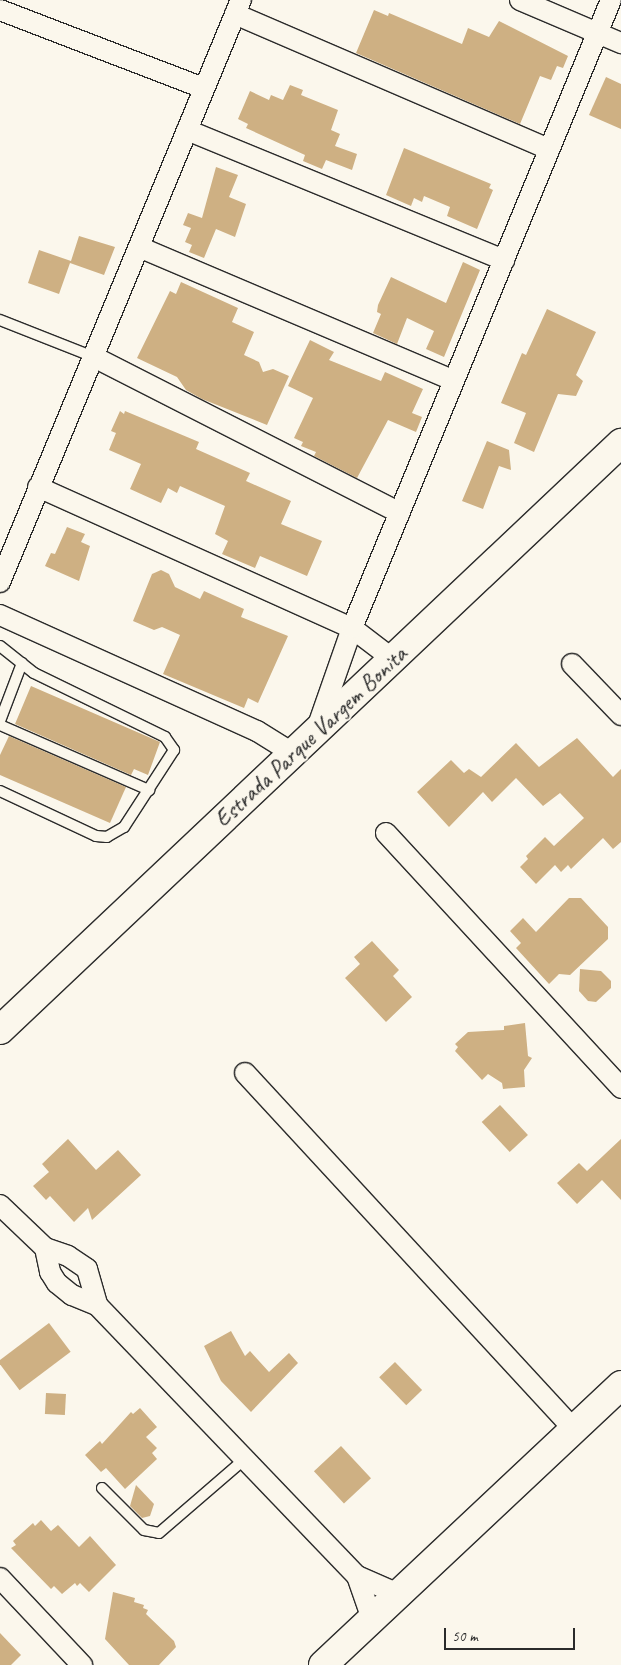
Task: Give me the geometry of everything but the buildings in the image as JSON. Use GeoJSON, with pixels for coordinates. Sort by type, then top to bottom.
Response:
{"type":"FeatureCollection","features":[{"type":"Feature","properties":{"kind":"main road","name":"Estrada Parque Vargem Bonita"},"geometry":{"type":"LineString","coordinates":[[0,1030],[314,736],[621,443]]}},
{"type":"Feature","properties":{"kind":"main road"},"geometry":{"type":"LineString","coordinates":[[323,1665],[396,1594],[621,1385]]}},
{"type":"Feature","properties":{"kind":"street"},"geometry":{"type":"LineString","coordinates":[[520,0],[600,27],[621,43]]}},
{"type":"Feature","properties":{"kind":"street"},"geometry":{"type":"LineString","coordinates":[[314,736],[352,628],[611,0]]}},
{"type":"Feature","properties":{"kind":"street"},"geometry":{"type":"LineString","coordinates":[[0,582],[238,7],[549,149]]}},
{"type":"Feature","properties":{"kind":"street"},"geometry":{"type":"LineString","coordinates":[[600,27],[621,7]]}},
{"type":"Feature","properties":{"kind":"street"},"geometry":{"type":"LineString","coordinates":[[0,10],[203,88]]}},
{"type":"Feature","properties":{"kind":"street"},"geometry":{"type":"LineString","coordinates":[[188,130],[504,260]]}},
{"type":"Feature","properties":{"kind":"street"},"geometry":{"type":"LineString","coordinates":[[139,247],[454,382]]}},
{"type":"Feature","properties":{"kind":"street"},"geometry":{"type":"LineString","coordinates":[[94,357],[400,513]]}},
{"type":"Feature","properties":{"kind":"street"},"geometry":{"type":"LineString","coordinates":[[38,487],[352,628],[394,660]]}},
{"type":"Feature","properties":{"kind":"street"},"geometry":{"type":"LineString","coordinates":[[0,614],[257,731],[294,754]]}},
{"type":"Feature","properties":{"kind":"street"},"geometry":{"type":"LineString","coordinates":[[572,664],[621,715]]}},
{"type":"Feature","properties":{"kind":"street"},"geometry":{"type":"LineString","coordinates":[[386,833],[621,1088]]}},
{"type":"Feature","properties":{"kind":"street"},"geometry":{"type":"LineString","coordinates":[[245,1073],[573,1429]]}},
{"type":"Feature","properties":{"kind":"street"},"geometry":{"type":"LineString","coordinates":[[0,1205],[44,1248],[68,1256],[87,1268],[97,1305]]}},
{"type":"Feature","properties":{"kind":"street"},"geometry":{"type":"LineString","coordinates":[[44,1248],[50,1272],[57,1283],[72,1295],[97,1305],[246,1458],[357,1576],[396,1594]]}},
{"type":"Feature","properties":{"kind":"street"},"geometry":{"type":"LineString","coordinates":[[357,1576],[372,1619]]}},
{"type":"Feature","properties":{"kind":"street"},"geometry":{"type":"LineString","coordinates":[[0,1578],[82,1665]]}},
{"type":"Feature","properties":{"kind":"lane"},"geometry":{"type":"LineString","coordinates":[[0,320],[94,357]]}},
{"type":"Feature","properties":{"kind":"lane"},"geometry":{"type":"LineString","coordinates":[[0,646],[22,664],[172,743],[174,750],[124,827],[107,837],[96,836],[0,790]]}},
{"type":"Feature","properties":{"kind":"lane"},"geometry":{"type":"LineString","coordinates":[[22,664],[0,723],[148,790]]}},
{"type":"Feature","properties":{"kind":"lane"},"geometry":{"type":"LineString","coordinates":[[102,1488],[144,1530],[158,1533],[246,1458]]}}]}
